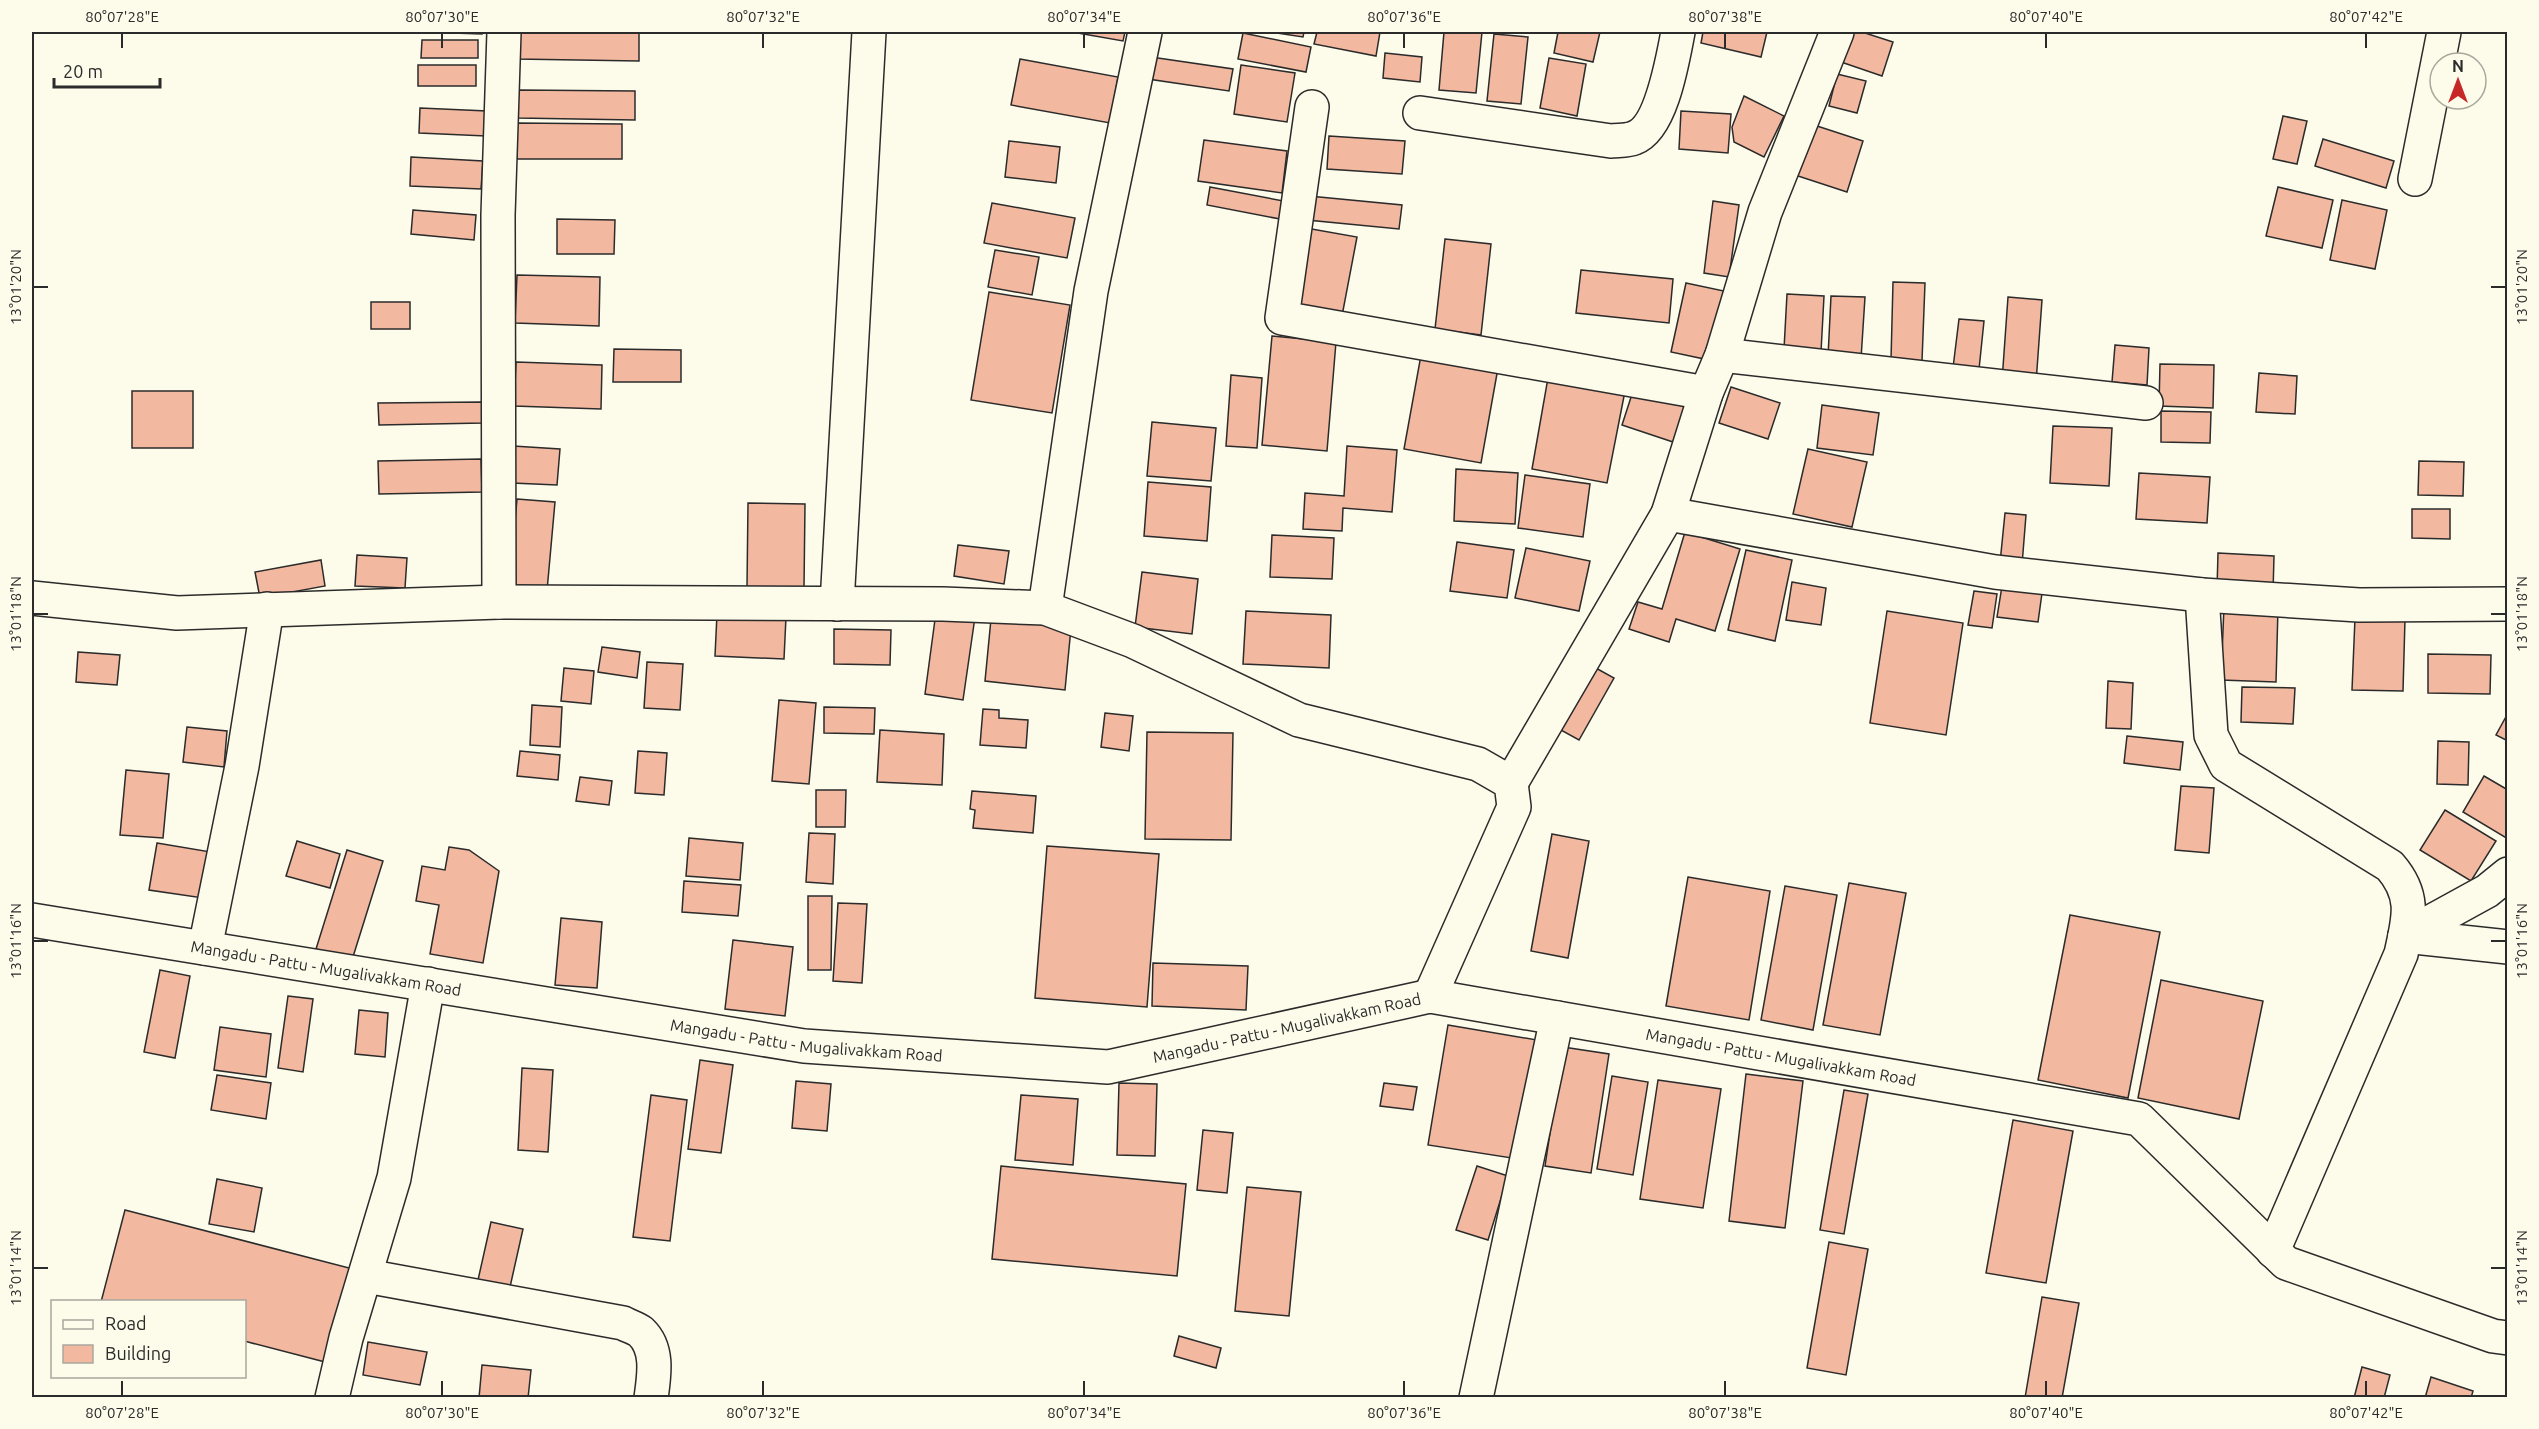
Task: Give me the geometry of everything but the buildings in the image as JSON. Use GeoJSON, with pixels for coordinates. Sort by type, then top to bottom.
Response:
{"type":"FeatureCollection","features":[{"type":"Feature","properties":{"kind":"street"},"geometry":{"type":"LineString","coordinates":[[499,602],[498,215],[504,32]]}},
{"type":"Feature","properties":{"kind":"street"},"geometry":{"type":"LineString","coordinates":[[837,604],[869,32]]}},
{"type":"Feature","properties":{"kind":"street"},"geometry":{"type":"LineString","coordinates":[[1045,608],[1091,291],[1145,32]]}},
{"type":"Feature","properties":{"kind":"street"},"geometry":{"type":"LineString","coordinates":[[1420,113],[1611,141],[1635,138],[1652,122],[1667,85],[1678,32]]}},
{"type":"Feature","properties":{"kind":"street"},"geometry":{"type":"LineString","coordinates":[[1430,996],[1514,807],[1511,783],[1668,514],[1706,393],[1722,355],[1765,212],[1837,32]]}},
{"type":"Feature","properties":{"kind":"street"},"geometry":{"type":"LineString","coordinates":[[2415,178],[2444,32]]}},
{"type":"Feature","properties":{"kind":"street"},"geometry":{"type":"LineString","coordinates":[[1312,107],[1282,318],[1706,393]]}},
{"type":"Feature","properties":{"kind":"street"},"geometry":{"type":"LineString","coordinates":[[1722,355],[2146,403]]}},
{"type":"Feature","properties":{"kind":"street"},"geometry":{"type":"LineString","coordinates":[[1668,514],[1995,572],[2202,595],[2359,605],[2508,604]]}},
{"type":"Feature","properties":{"kind":"street"},"geometry":{"type":"LineString","coordinates":[[2202,595],[2211,735],[2226,765],[2390,866],[2403,880],[2411,915],[2401,954],[2273,1251]]}},
{"type":"Feature","properties":{"kind":"street"},"geometry":{"type":"LineString","coordinates":[[32,598],[177,613],[499,602],[1045,608],[1133,641],[1299,720],[1478,764],[1511,783]]}},
{"type":"Feature","properties":{"kind":"street"},"geometry":{"type":"LineString","coordinates":[[205,948],[242,766],[267,609]]}},
{"type":"Feature","properties":{"kind":"street"},"geometry":{"type":"LineString","coordinates":[[2405,936],[2487,891],[2508,874]]}},
{"type":"Feature","properties":{"kind":"street","name":"Mangadu - Pattu - Mugalivakkam Road"},"geometry":{"type":"LineString","coordinates":[[32,920],[804,1046],[1108,1067],[1430,996],[2139,1119],[2286,1263],[2493,1336],[2508,1338]]}},
{"type":"Feature","properties":{"kind":"street"},"geometry":{"type":"LineString","coordinates":[[2405,936],[2508,947]]}},
{"type":"Feature","properties":{"kind":"street"},"geometry":{"type":"LineString","coordinates":[[333,1398],[346,1338],[394,1178],[429,984]]}},
{"type":"Feature","properties":{"kind":"street"},"geometry":{"type":"LineString","coordinates":[[1476,1398],[1557,1018]]}},
{"type":"Feature","properties":{"kind":"street"},"geometry":{"type":"LineString","coordinates":[[366,1276],[623,1323],[640,1332],[650,1346],[655,1366],[651,1398]]}}]}
